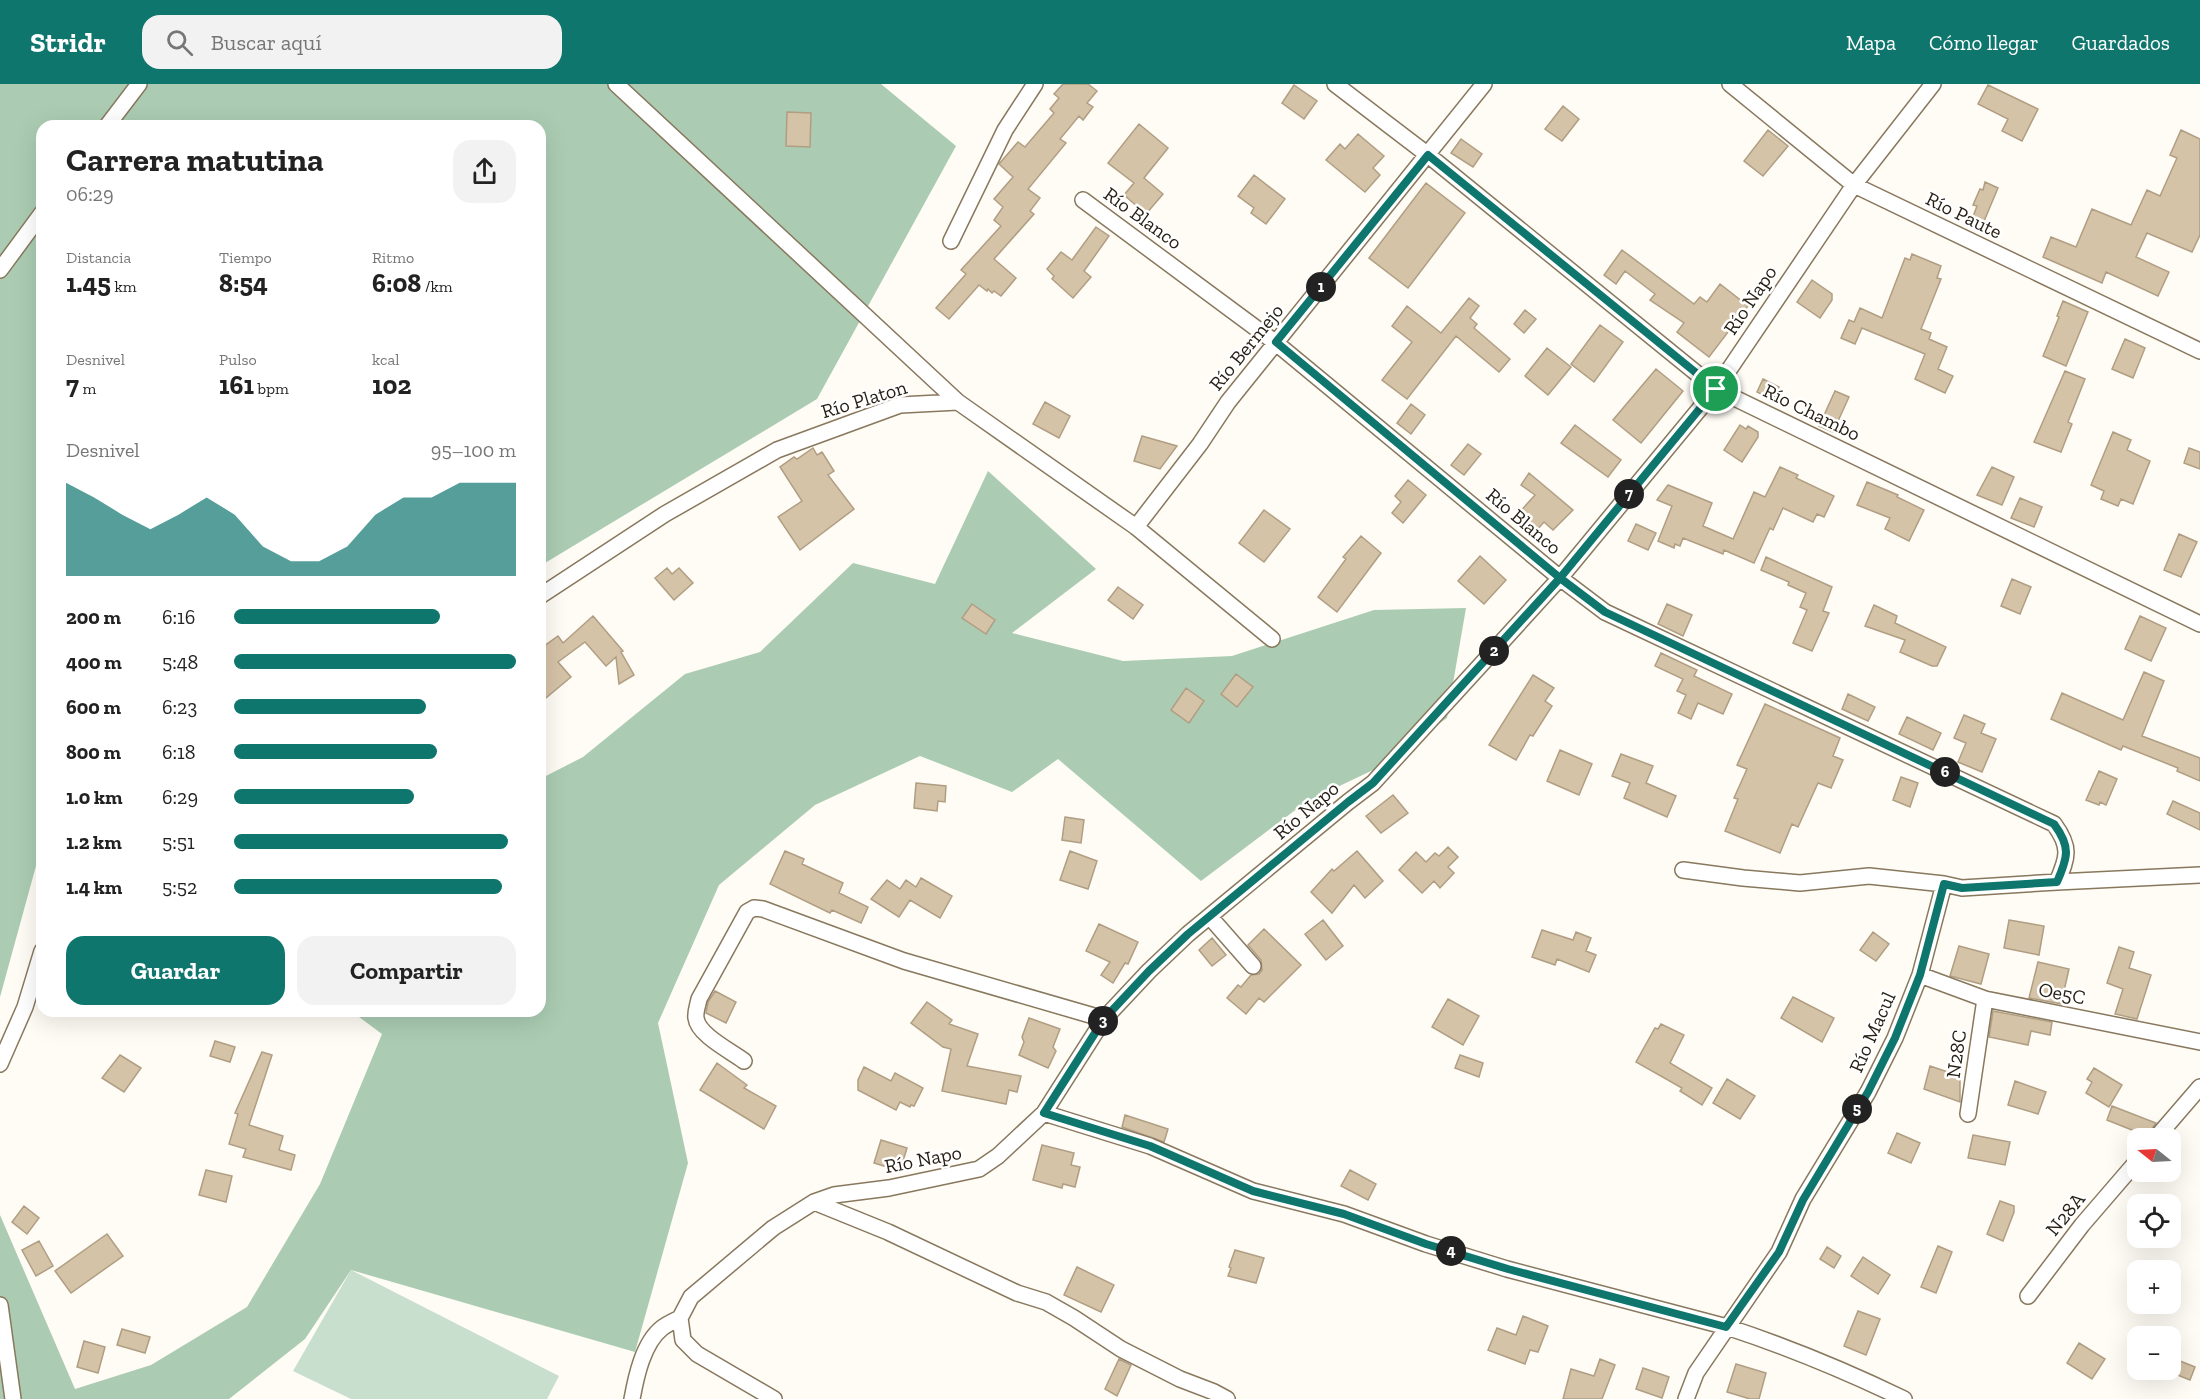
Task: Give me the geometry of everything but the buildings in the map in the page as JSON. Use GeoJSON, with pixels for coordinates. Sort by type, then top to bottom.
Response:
{"type":"FeatureCollection","features":[{"type":"Feature","properties":{"kind":"street"},"geometry":{"type":"LineString","coordinates":[[112,120],[139,84]]}},
{"type":"Feature","properties":{"kind":"street"},"geometry":{"type":"LineString","coordinates":[[616,84],[958,402],[1136,527],[1272,639]]}},
{"type":"Feature","properties":{"kind":"street"},"geometry":{"type":"LineString","coordinates":[[951,241],[1005,130],[1035,84]]}},
{"type":"Feature","properties":{"kind":"street","name":"Río Chambo"},"geometry":{"type":"LineString","coordinates":[[1335,84],[1428,155],[1716,389],[2199,620]]}},
{"type":"Feature","properties":{"kind":"street","name":"Río Bermejo"},"geometry":{"type":"LineString","coordinates":[[1136,527],[1200,444],[1228,402],[1484,84]]}},
{"type":"Feature","properties":{"kind":"street","name":"Río Paute"},"geometry":{"type":"LineString","coordinates":[[1730,84],[1854,185],[2200,351]]}},
{"type":"Feature","properties":{"kind":"street","name":"Río Napo"},"geometry":{"type":"LineString","coordinates":[[680,1318],[691,1297],[773,1228],[814,1202],[834,1195],[889,1188],[979,1169],[998,1156],[1044,1113],[1104,1019],[1149,971],[1188,934],[1373,783],[1560,578],[1716,389],[1854,185],[1933,84]]}},
{"type":"Feature","properties":{"kind":"street","name":"Río Blanco"},"geometry":{"type":"LineString","coordinates":[[1083,200],[1276,342],[1560,578],[1605,612],[2054,824],[2063,836],[2067,849],[2066,861],[2057,882]]}},
{"type":"Feature","properties":{"kind":"street"},"geometry":{"type":"LineString","coordinates":[[0,270],[36,221]]}},
{"type":"Feature","properties":{"kind":"street","name":"Río Platon"},"geometry":{"type":"LineString","coordinates":[[546,592],[664,514],[777,450],[900,405],[958,402]]}},
{"type":"Feature","properties":{"kind":"street"},"geometry":{"type":"LineString","coordinates":[[1683,870],[1800,883],[1869,876],[1962,888],[2200,875]]}},
{"type":"Feature","properties":{"kind":"street","name":"Río Macul"},"geometry":{"type":"LineString","coordinates":[[1686,1399],[1696,1373],[1779,1252],[1803,1200],[1868,1092],[1895,1038],[1920,975],[1944,884]]}},
{"type":"Feature","properties":{"kind":"street"},"geometry":{"type":"LineString","coordinates":[[744,1061],[710,1037],[698,1025],[695,1015],[699,999],[741,922],[747,912],[754,908],[763,909],[904,961],[1104,1019]]}},
{"type":"Feature","properties":{"kind":"street"},"geometry":{"type":"LineString","coordinates":[[1210,917],[1253,966]]}},
{"type":"Feature","properties":{"kind":"street"},"geometry":{"type":"LineString","coordinates":[[0,1064],[25,1007],[36,971]]}},
{"type":"Feature","properties":{"kind":"street","name":"Oe5C"},"geometry":{"type":"LineString","coordinates":[[1920,975],[1985,999],[2200,1042]]}},
{"type":"Feature","properties":{"kind":"street","name":"N28C"},"geometry":{"type":"LineString","coordinates":[[1968,1114],[1985,999]]}},
{"type":"Feature","properties":{"kind":"street"},"geometry":{"type":"LineString","coordinates":[[2165,1128],[2200,1087]]}},
{"type":"Feature","properties":{"kind":"street"},"geometry":{"type":"LineString","coordinates":[[1044,1113],[1150,1146],[1253,1191],[1344,1214],[1426,1244],[1508,1269],[1726,1327],[1831,1365],[1904,1399]]}},
{"type":"Feature","properties":{"kind":"street","name":"N28A"},"geometry":{"type":"LineString","coordinates":[[2028,1296],[2082,1225],[2127,1173]]}},
{"type":"Feature","properties":{"kind":"street"},"geometry":{"type":"LineString","coordinates":[[814,1202],[888,1232],[1017,1293],[1046,1302],[1121,1349],[1180,1379],[1227,1399]]}},
{"type":"Feature","properties":{"kind":"street"},"geometry":{"type":"LineString","coordinates":[[0,1305],[13,1399]]}},
{"type":"Feature","properties":{"kind":"street"},"geometry":{"type":"LineString","coordinates":[[633,1399],[636,1374],[645,1352],[661,1328],[680,1318],[683,1340],[697,1354],[774,1399]]}},
{"type":"Feature","properties":{"kind":"green space"},"geometry":{"type":"Polygon","coordinates":[[[0,84],[881,84],[956,146],[817,399],[546,562],[546,120],[36,120],[36,866],[0,997],[0,84]]]}},
{"type":"Feature","properties":{"kind":"green space"},"geometry":{"type":"Polygon","coordinates":[[[988,471],[1096,569],[1012,633],[1123,661],[1232,656],[1374,610],[1466,608],[1447,718],[1373,770],[1306,802],[1201,881],[1058,759],[1012,792],[920,756],[815,805],[719,885],[658,1023],[688,1163],[635,1352],[351,1270],[305,1339],[229,1399],[0,1399],[0,1215],[75,1389],[151,1365],[247,1307],[320,1184],[382,1034],[359,1017],[546,1017],[546,776],[583,757],[685,674],[760,652],[853,563],[935,584],[988,471]]]}},
{"type":"Feature","properties":{"kind":"green space"},"geometry":{"type":"Polygon","coordinates":[[[351,1270],[559,1376],[547,1399],[351,1399],[293,1371],[351,1270]]]}},
{"type":"Feature","properties":{"kind":"route"},"geometry":{"type":"LineString","coordinates":[[1716,389],[1428,155],[1276,342],[1560,578],[1373,783],[1188,934],[1149,971],[1104,1019],[1044,1113],[1150,1146],[1253,1191],[1344,1214],[1426,1244],[1508,1269],[1726,1327],[1779,1252],[1803,1200],[1868,1092],[1895,1038],[1920,975],[1944,884],[1962,888],[2057,882],[2066,861],[2067,849],[2063,836],[2054,824],[1605,612],[1560,578],[1716,389]]}}]}
